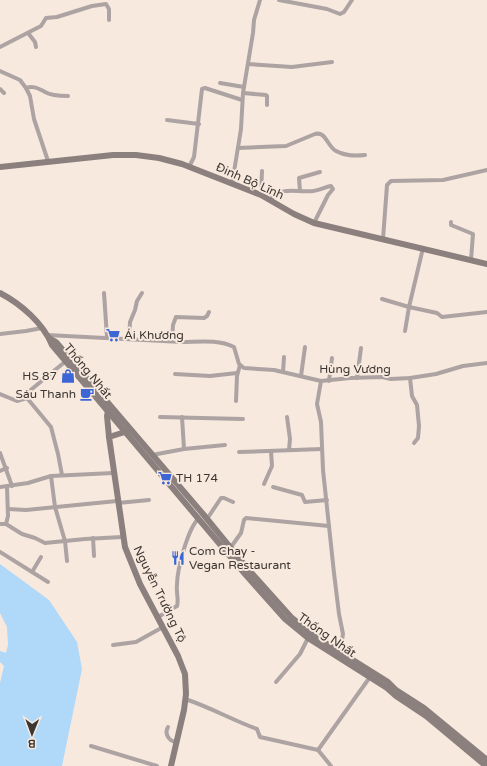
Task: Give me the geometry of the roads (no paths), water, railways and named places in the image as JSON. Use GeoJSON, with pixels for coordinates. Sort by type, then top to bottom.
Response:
{"type":"FeatureCollection","features":[{"type":"Feature","properties":{"kind":"main road","name":"Đinh Bộ Lĩnh"},"geometry":{"type":"LineString","coordinates":[[0,167],[128,154],[160,158],[189,167],[261,196],[314,223],[487,264]]}},
{"type":"Feature","properties":{"kind":"main road"},"geometry":{"type":"LineString","coordinates":[[0,294],[29,314],[48,336]]}},
{"type":"Feature","properties":{"kind":"main road","name":"Thống Nhất"},"geometry":{"type":"LineString","coordinates":[[48,336],[52,345],[110,409]]}},
{"type":"Feature","properties":{"kind":"main road","name":"Thống Nhất"},"geometry":{"type":"LineString","coordinates":[[48,336],[56,342],[128,431],[193,507],[207,519],[264,588],[291,617],[308,632],[338,650],[365,671],[370,678],[387,688],[482,758]]}},
{"type":"Feature","properties":{"kind":"main road","name":"Nguyễn Trường Tộ"},"geometry":{"type":"LineString","coordinates":[[110,409],[109,437],[122,537],[130,562],[182,666],[186,684],[185,699],[171,766]]}},
{"type":"Feature","properties":{"kind":"main road"},"geometry":{"type":"LineString","coordinates":[[109,437],[128,431]]}},
{"type":"Feature","properties":{"kind":"main road","name":"Thống Nhất"},"geometry":{"type":"LineString","coordinates":[[128,431],[152,455],[193,507],[199,518],[276,609],[294,627],[308,638],[365,671],[388,682],[396,690],[424,708],[482,758],[486,766]]}},
{"type":"Feature","properties":{"kind":"street"},"geometry":{"type":"LineString","coordinates":[[232,184],[242,125],[242,100],[254,20],[260,0]]}},
{"type":"Feature","properties":{"kind":"street"},"geometry":{"type":"LineString","coordinates":[[278,0],[327,9],[341,14],[346,10],[352,0]]}},
{"type":"Feature","properties":{"kind":"street"},"geometry":{"type":"LineString","coordinates":[[0,47],[41,26],[44,20],[48,17],[57,17],[98,4],[105,3],[108,5],[109,20]]}},
{"type":"Feature","properties":{"kind":"street"},"geometry":{"type":"LineString","coordinates":[[28,33],[35,42],[36,47]]}},
{"type":"Feature","properties":{"kind":"street"},"geometry":{"type":"LineString","coordinates":[[248,64],[292,67],[332,62]]}},
{"type":"Feature","properties":{"kind":"street"},"geometry":{"type":"LineString","coordinates":[[0,70],[20,80],[26,88],[30,96],[34,119],[48,161]]}},
{"type":"Feature","properties":{"kind":"street"},"geometry":{"type":"LineString","coordinates":[[220,83],[244,87]]}},
{"type":"Feature","properties":{"kind":"street"},"geometry":{"type":"LineString","coordinates":[[26,88],[32,86],[41,89],[46,93],[68,96]]}},
{"type":"Feature","properties":{"kind":"street"},"geometry":{"type":"LineString","coordinates":[[189,167],[194,157],[199,124],[201,90],[203,88],[242,100]]}},
{"type":"Feature","properties":{"kind":"street"},"geometry":{"type":"LineString","coordinates":[[0,89],[4,93]]}},
{"type":"Feature","properties":{"kind":"street"},"geometry":{"type":"LineString","coordinates":[[243,93],[266,95],[267,105]]}},
{"type":"Feature","properties":{"kind":"street"},"geometry":{"type":"LineString","coordinates":[[167,120],[199,124]]}},
{"type":"Feature","properties":{"kind":"street"},"geometry":{"type":"LineString","coordinates":[[238,148],[286,146],[319,133],[323,135],[328,144],[335,150],[347,156],[365,155]]}},
{"type":"Feature","properties":{"kind":"street"},"geometry":{"type":"LineString","coordinates":[[383,239],[387,185],[391,181],[443,180],[487,170]]}},
{"type":"Feature","properties":{"kind":"street"},"geometry":{"type":"LineString","coordinates":[[261,196],[262,171]]}},
{"type":"Feature","properties":{"kind":"street"},"geometry":{"type":"LineString","coordinates":[[300,191],[299,178],[320,172]]}},
{"type":"Feature","properties":{"kind":"street"},"geometry":{"type":"LineString","coordinates":[[269,200],[279,192],[289,190],[314,191],[330,186],[332,188],[314,223]]}},
{"type":"Feature","properties":{"kind":"street"},"geometry":{"type":"LineString","coordinates":[[451,222],[452,225],[473,234],[471,260]]}},
{"type":"Feature","properties":{"kind":"street"},"geometry":{"type":"LineString","coordinates":[[405,331],[423,248]]}},
{"type":"Feature","properties":{"kind":"street"},"geometry":{"type":"LineString","coordinates":[[104,293],[107,337]]}},
{"type":"Feature","properties":{"kind":"street"},"geometry":{"type":"LineString","coordinates":[[129,339],[130,322],[137,301],[142,293]]}},
{"type":"Feature","properties":{"kind":"street"},"geometry":{"type":"LineString","coordinates":[[382,300],[437,313],[442,317],[487,312]]}},
{"type":"Feature","properties":{"kind":"street"},"geometry":{"type":"LineString","coordinates":[[172,341],[173,324],[176,317],[204,318],[209,312]]}},
{"type":"Feature","properties":{"kind":"street"},"geometry":{"type":"LineString","coordinates":[[0,334],[42,328]]}},
{"type":"Feature","properties":{"kind":"street"},"geometry":{"type":"LineString","coordinates":[[48,336],[205,341],[233,346],[240,365],[237,373],[236,401]]}},
{"type":"Feature","properties":{"kind":"street"},"geometry":{"type":"LineString","coordinates":[[302,376],[305,347]]}},
{"type":"Feature","properties":{"kind":"street"},"geometry":{"type":"LineString","coordinates":[[357,378],[361,348]]}},
{"type":"Feature","properties":{"kind":"street"},"geometry":{"type":"LineString","coordinates":[[283,372],[284,357]]}},
{"type":"Feature","properties":{"kind":"street"},"geometry":{"type":"LineString","coordinates":[[329,381],[332,358]]}},
{"type":"Feature","properties":{"kind":"street"},"geometry":{"type":"LineString","coordinates":[[62,475],[51,427],[27,398],[27,393],[66,361]]}},
{"type":"Feature","properties":{"kind":"street","name":"Hùng Vương"},"geometry":{"type":"LineString","coordinates":[[240,365],[245,368],[268,369],[321,381],[329,381],[382,376],[391,379],[410,378],[436,374],[468,365],[487,363]]}},
{"type":"Feature","properties":{"kind":"street"},"geometry":{"type":"LineString","coordinates":[[175,374],[210,376],[237,373]]}},
{"type":"Feature","properties":{"kind":"street"},"geometry":{"type":"LineString","coordinates":[[410,378],[412,396],[417,405],[419,426],[418,438],[414,444]]}},
{"type":"Feature","properties":{"kind":"street"},"geometry":{"type":"LineString","coordinates":[[321,381],[317,402],[329,526],[339,614],[343,634],[338,650]]}},
{"type":"Feature","properties":{"kind":"street"},"geometry":{"type":"LineString","coordinates":[[0,394],[17,401],[27,398]]}},
{"type":"Feature","properties":{"kind":"street"},"geometry":{"type":"LineString","coordinates":[[160,417],[243,419]]}},
{"type":"Feature","properties":{"kind":"street"},"geometry":{"type":"LineString","coordinates":[[182,417],[184,449]]}},
{"type":"Feature","properties":{"kind":"street"},"geometry":{"type":"LineString","coordinates":[[287,417],[290,439],[289,450]]}},
{"type":"Feature","properties":{"kind":"street"},"geometry":{"type":"LineString","coordinates":[[152,455],[184,449],[224,445]]}},
{"type":"Feature","properties":{"kind":"street"},"geometry":{"type":"LineString","coordinates":[[239,452],[322,449]]}},
{"type":"Feature","properties":{"kind":"street"},"geometry":{"type":"LineString","coordinates":[[264,484],[272,466],[271,451]]}},
{"type":"Feature","properties":{"kind":"street"},"geometry":{"type":"LineString","coordinates":[[0,453],[7,468],[12,486]]}},
{"type":"Feature","properties":{"kind":"street"},"geometry":{"type":"LineString","coordinates":[[0,471],[7,468]]}},
{"type":"Feature","properties":{"kind":"street"},"geometry":{"type":"LineString","coordinates":[[0,487],[28,484],[51,476],[114,473]]}},
{"type":"Feature","properties":{"kind":"street"},"geometry":{"type":"LineString","coordinates":[[51,476],[55,507],[65,541],[67,561]]}},
{"type":"Feature","properties":{"kind":"street"},"geometry":{"type":"LineString","coordinates":[[6,524],[8,509],[7,487]]}},
{"type":"Feature","properties":{"kind":"street"},"geometry":{"type":"LineString","coordinates":[[273,487],[302,495],[305,502],[327,500]]}},
{"type":"Feature","properties":{"kind":"street"},"geometry":{"type":"LineString","coordinates":[[207,519],[221,498],[233,502]]}},
{"type":"Feature","properties":{"kind":"street"},"geometry":{"type":"LineString","coordinates":[[8,509],[21,511],[149,500]]}},
{"type":"Feature","properties":{"kind":"street"},"geometry":{"type":"LineString","coordinates":[[158,617],[177,606],[177,581],[183,556],[192,527],[199,518]]}},
{"type":"Feature","properties":{"kind":"street"},"geometry":{"type":"LineString","coordinates":[[230,547],[238,537],[246,518],[329,526]]}},
{"type":"Feature","properties":{"kind":"street"},"geometry":{"type":"LineString","coordinates":[[0,524],[6,524],[22,534],[35,538],[44,543],[92,538],[122,537]]}},
{"type":"Feature","properties":{"kind":"street"},"geometry":{"type":"LineString","coordinates":[[92,538],[94,556]]}},
{"type":"Feature","properties":{"kind":"street"},"geometry":{"type":"LineString","coordinates":[[0,552],[48,582]]}},
{"type":"Feature","properties":{"kind":"street"},"geometry":{"type":"LineString","coordinates":[[32,572],[41,557]]}},
{"type":"Feature","properties":{"kind":"street"},"geometry":{"type":"LineString","coordinates":[[113,645],[136,642],[163,627]]}},
{"type":"Feature","properties":{"kind":"street"},"geometry":{"type":"LineString","coordinates":[[276,682],[300,654],[308,638]]}},
{"type":"Feature","properties":{"kind":"street"},"geometry":{"type":"LineString","coordinates":[[318,750],[370,678]]}},
{"type":"Feature","properties":{"kind":"street"},"geometry":{"type":"LineString","coordinates":[[185,699],[209,707],[236,721],[256,728],[260,737],[318,750],[331,766]]}},
{"type":"Feature","properties":{"kind":"street"},"geometry":{"type":"LineString","coordinates":[[168,727],[166,732],[168,737],[172,742],[176,742]]}},
{"type":"Feature","properties":{"kind":"street"},"geometry":{"type":"LineString","coordinates":[[91,746],[157,766]]}},
{"type":"Feature","properties":{"kind":"water"},"geometry":{"type":"Polygon","coordinates":[[[0,564],[49,600],[77,642],[82,669],[62,766],[0,766],[0,683],[4,666],[0,662],[0,651],[6,653],[8,645],[7,627],[0,613],[0,564]]]}},
{"type":"Feature","properties":{"kind":"place","name":"Ái Khương"},"geometry":{"type":"Point","coordinates":[113,335]}},
{"type":"Feature","properties":{"kind":"place","name":"HS 87"},"geometry":{"type":"Point","coordinates":[68,376]}},
{"type":"Feature","properties":{"kind":"place","name":"Sáu Thanh"},"geometry":{"type":"Point","coordinates":[87,394]}},
{"type":"Feature","properties":{"kind":"place","name":"TH 174"},"geometry":{"type":"Point","coordinates":[165,478]}},
{"type":"Feature","properties":{"kind":"place","name":"Com Chay - Vegan Restaurant"},"geometry":{"type":"Point","coordinates":[178,558]}}]}
